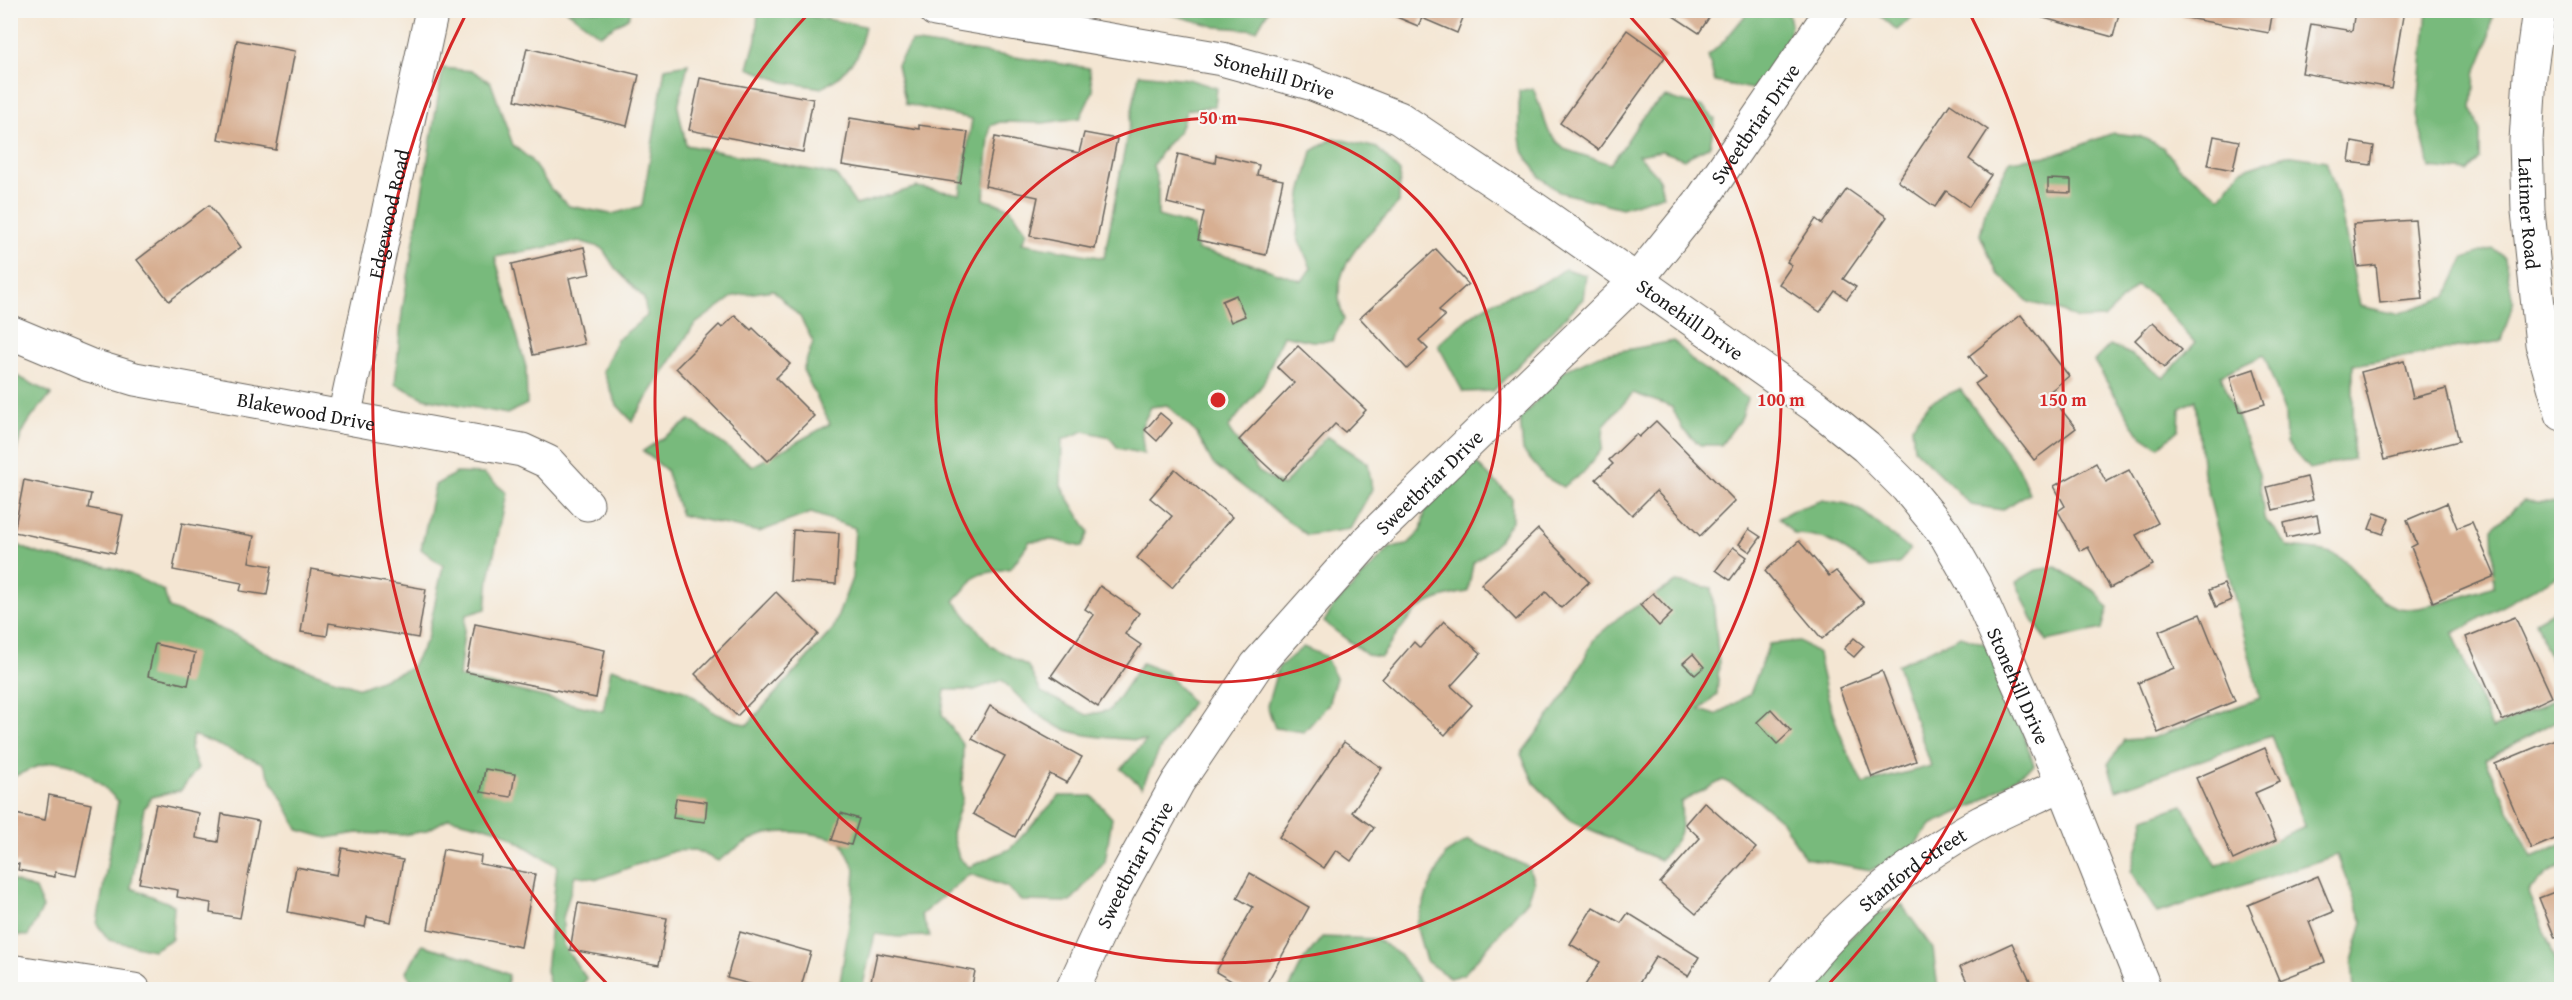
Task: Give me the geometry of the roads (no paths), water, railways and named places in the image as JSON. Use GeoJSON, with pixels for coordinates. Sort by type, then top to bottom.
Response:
{"type":"FeatureCollection","features":[{"type":"Feature","properties":{"kind":"street","name":"Edgewood Road"},"geometry":{"type":"LineString","coordinates":[[344,417],[432,10]]}},
{"type":"Feature","properties":{"kind":"street","name":"Stonehill Drive"},"geometry":{"type":"LineString","coordinates":[[935,10],[1222,59],[1310,83],[1399,118],[1637,280],[1815,406],[1866,447],[1945,534],[1976,588],[2063,784],[2145,990]]}},
{"type":"Feature","properties":{"kind":"street","name":"Sweetbriar Drive"},"geometry":{"type":"LineString","coordinates":[[1072,990],[1118,891],[1178,782],[1256,666],[1368,540],[1637,280],[1703,198],[1832,10]]}},
{"type":"Feature","properties":{"kind":"street","name":"Latimer Road"},"geometry":{"type":"LineString","coordinates":[[2539,10],[2526,141],[2528,211],[2542,344],[2562,414]]}},
{"type":"Feature","properties":{"kind":"street","name":"Blakewood Drive"},"geometry":{"type":"LineString","coordinates":[[10,332],[88,365],[135,379],[522,450],[548,462],[587,504]]}},
{"type":"Feature","properties":{"kind":"street","name":"Stanford Street"},"geometry":{"type":"LineString","coordinates":[[1786,990],[1807,961],[1862,904],[1918,860],[1981,823],[2063,784]]}},
{"type":"Feature","properties":{"kind":"street"},"geometry":{"type":"LineString","coordinates":[[10,971],[134,990]]}}]}
